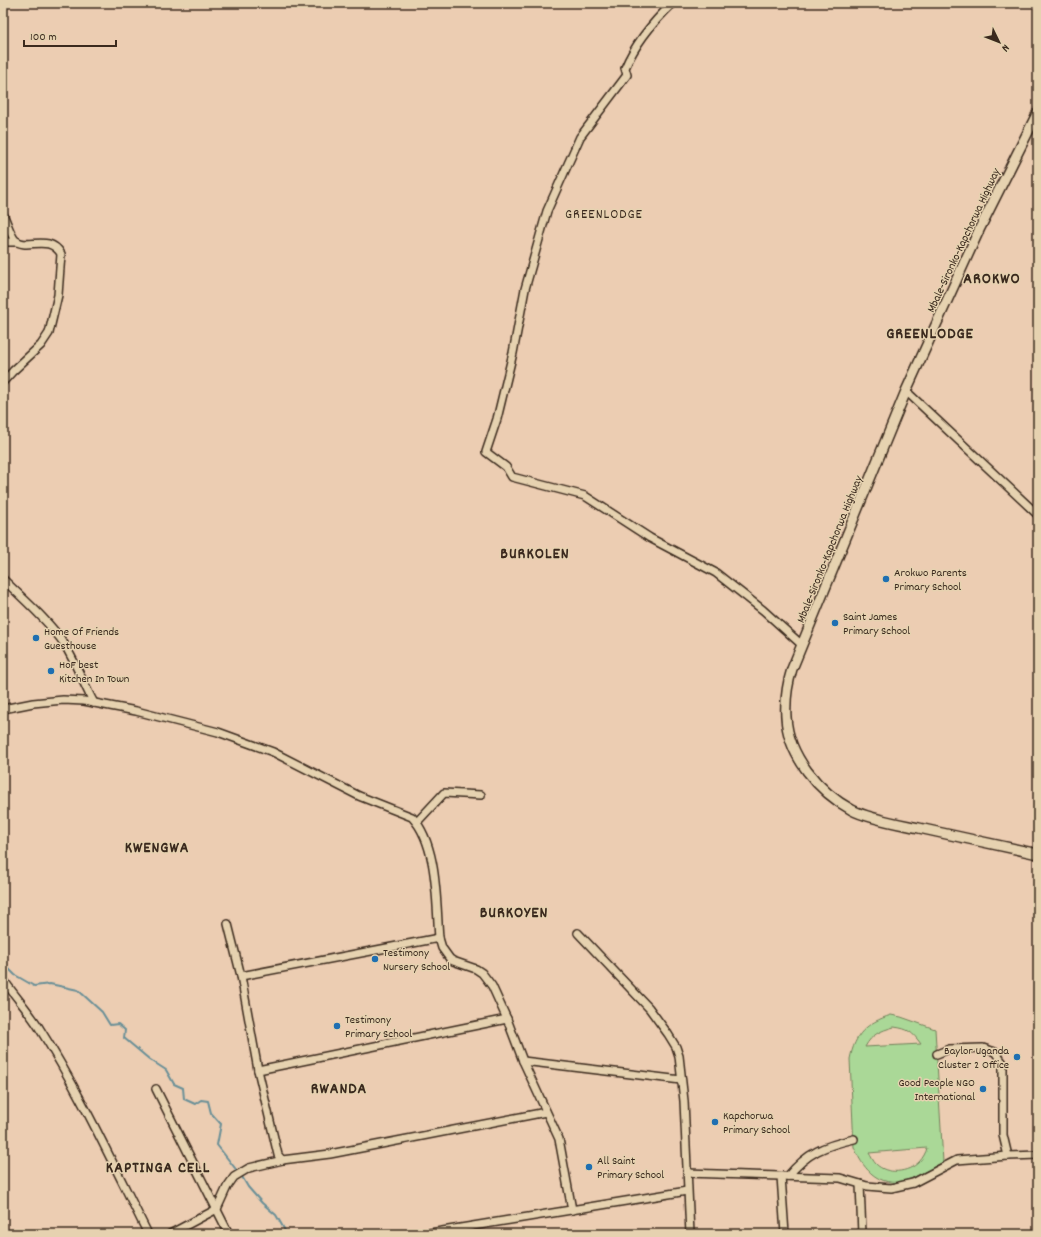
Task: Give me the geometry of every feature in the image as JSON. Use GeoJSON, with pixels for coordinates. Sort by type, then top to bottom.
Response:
{"type":"FeatureCollection","features":[{"type":"Feature","properties":{"kind":"main road","name":"Mbale-Sironko-Kapchorwa Highway"},"geometry":{"type":"LineString","coordinates":[[1038,112],[980,228],[906,391],[792,669],[787,688],[786,718],[789,737],[800,760],[815,782],[831,797],[853,810],[883,820],[1038,854]]}},
{"type":"Feature","properties":{"kind":"street"},"geometry":{"type":"LineString","coordinates":[[673,3],[659,16],[630,56],[625,68],[627,75],[580,137],[547,211],[525,289],[513,354],[497,419],[486,452],[506,467],[512,477],[585,496],[650,538],[716,573],[802,645]]}},
{"type":"Feature","properties":{"kind":"street"},"geometry":{"type":"LineString","coordinates":[[3,214],[14,240],[18,242]]}},
{"type":"Feature","properties":{"kind":"street"},"geometry":{"type":"LineString","coordinates":[[3,242],[52,244],[58,248],[61,254],[58,295],[49,333],[41,345],[13,370],[3,382]]}},
{"type":"Feature","properties":{"kind":"street"},"geometry":{"type":"LineString","coordinates":[[906,391],[1038,515]]}},
{"type":"Feature","properties":{"kind":"street"},"geometry":{"type":"LineString","coordinates":[[3,579],[46,622],[62,642],[75,663],[94,703]]}},
{"type":"Feature","properties":{"kind":"street"},"geometry":{"type":"LineString","coordinates":[[3,709],[33,703],[63,700],[94,703],[136,711],[218,732],[273,752],[359,796],[408,814],[417,822],[427,844],[432,861],[439,938],[442,948],[450,959],[476,969],[488,979],[507,1019],[523,1061],[559,1138],[572,1210]]}},
{"type":"Feature","properties":{"kind":"street"},"geometry":{"type":"LineString","coordinates":[[417,822],[444,793],[480,795]]}},
{"type":"Feature","properties":{"kind":"street"},"geometry":{"type":"LineString","coordinates":[[228,924],[241,976],[258,1070],[278,1155],[283,1160]]}},
{"type":"Feature","properties":{"kind":"street"},"geometry":{"type":"LineString","coordinates":[[578,933],[649,1008],[668,1034],[679,1056],[684,1101],[690,1234]]}},
{"type":"Feature","properties":{"kind":"street"},"geometry":{"type":"LineString","coordinates":[[241,976],[439,938]]}},
{"type":"Feature","properties":{"kind":"street"},"geometry":{"type":"LineString","coordinates":[[3,979],[37,1024],[53,1051],[84,1106],[148,1234]]}},
{"type":"Feature","properties":{"kind":"street"},"geometry":{"type":"LineString","coordinates":[[258,1070],[507,1019]]}},
{"type":"Feature","properties":{"kind":"street"},"geometry":{"type":"LineString","coordinates":[[937,1054],[949,1049],[983,1048],[995,1052],[1003,1063],[1003,1135],[1008,1156]]}},
{"type":"Feature","properties":{"kind":"street"},"geometry":{"type":"LineString","coordinates":[[523,1061],[681,1080]]}},
{"type":"Feature","properties":{"kind":"street"},"geometry":{"type":"LineString","coordinates":[[156,1089],[229,1234]]}},
{"type":"Feature","properties":{"kind":"street"},"geometry":{"type":"LineString","coordinates":[[170,1234],[217,1209],[227,1187],[236,1176],[249,1168],[283,1160],[330,1154],[546,1112]]}},
{"type":"Feature","properties":{"kind":"street"},"geometry":{"type":"LineString","coordinates":[[784,1234],[785,1176],[800,1162],[820,1149],[854,1139]]}},
{"type":"Feature","properties":{"kind":"street"},"geometry":{"type":"LineString","coordinates":[[687,1173],[840,1178],[860,1184],[891,1188],[913,1183],[957,1160],[1038,1154]]}},
{"type":"Feature","properties":{"kind":"street"},"geometry":{"type":"LineString","coordinates":[[860,1184],[862,1234]]}},
{"type":"Feature","properties":{"kind":"street"},"geometry":{"type":"LineString","coordinates":[[424,1234],[687,1191]]}},
{"type":"Feature","properties":{"kind":"green space"},"geometry":{"type":"Polygon","coordinates":[[[891,1015],[901,1017],[935,1029],[943,1162],[916,1177],[900,1182],[884,1181],[877,1178],[866,1168],[854,1147],[850,1059],[852,1050],[859,1036],[868,1026],[891,1015]],[[894,1027],[877,1034],[865,1047],[921,1044],[910,1032],[894,1027]],[[927,1148],[869,1153],[875,1163],[881,1168],[898,1171],[914,1166],[922,1159],[927,1148]]]}},
{"type":"Feature","properties":{"kind":"waterway"},"geometry":{"type":"LineString","coordinates":[[3,967],[8,968],[15,975],[34,986],[50,984],[78,990],[102,1012],[110,1025],[118,1024],[125,1030],[124,1038],[149,1059],[166,1070],[174,1084],[183,1088],[184,1099],[195,1104],[201,1100],[208,1101],[211,1113],[221,1124],[217,1145],[238,1172]]}},
{"type":"Feature","properties":{"kind":"waterway"},"geometry":{"type":"LineString","coordinates":[[241,1175],[248,1187],[262,1203],[276,1215],[287,1234]]}},
{"type":"Feature","properties":{"kind":"place","name":"Arokwo Parents Primary School"},"geometry":{"type":"Point","coordinates":[886,579]}},
{"type":"Feature","properties":{"kind":"place","name":"Saint James Primary School"},"geometry":{"type":"Point","coordinates":[835,623]}},
{"type":"Feature","properties":{"kind":"place","name":"Home Of Friends Guesthouse"},"geometry":{"type":"Point","coordinates":[36,638]}},
{"type":"Feature","properties":{"kind":"place","name":"HoF best Kitchen In Town"},"geometry":{"type":"Point","coordinates":[51,671]}},
{"type":"Feature","properties":{"kind":"place","name":"Testimony Nursery School"},"geometry":{"type":"Point","coordinates":[375,959]}},
{"type":"Feature","properties":{"kind":"place","name":"Testimony Primary School"},"geometry":{"type":"Point","coordinates":[337,1026]}},
{"type":"Feature","properties":{"kind":"place","name":"Baylor Uganda Cluster 2 Office"},"geometry":{"type":"Point","coordinates":[1017,1057]}},
{"type":"Feature","properties":{"kind":"place","name":"Good People NGO International"},"geometry":{"type":"Point","coordinates":[983,1089]}},
{"type":"Feature","properties":{"kind":"place","name":"Kapchorwa Primary School"},"geometry":{"type":"Point","coordinates":[715,1122]}},
{"type":"Feature","properties":{"kind":"place","name":"All Saint Primary School"},"geometry":{"type":"Point","coordinates":[589,1167]}},
{"type":"Feature","properties":{"kind":"district","name":"GREENLODGE"},"geometry":{"type":"Point","coordinates":[604,213]}},
{"type":"Feature","properties":{"kind":"district","name":"AROKWO"},"geometry":{"type":"Point","coordinates":[992,277]}},
{"type":"Feature","properties":{"kind":"district","name":"GREENLODGE"},"geometry":{"type":"Point","coordinates":[930,332]}},
{"type":"Feature","properties":{"kind":"district","name":"BURKOLEN"},"geometry":{"type":"Point","coordinates":[535,552]}},
{"type":"Feature","properties":{"kind":"district","name":"KWENGWA"},"geometry":{"type":"Point","coordinates":[157,846]}},
{"type":"Feature","properties":{"kind":"district","name":"BURKOYEN"},"geometry":{"type":"Point","coordinates":[514,911]}},
{"type":"Feature","properties":{"kind":"district","name":"RWANDA"},"geometry":{"type":"Point","coordinates":[339,1087]}},
{"type":"Feature","properties":{"kind":"district","name":"KAPTINGA CELL"},"geometry":{"type":"Point","coordinates":[158,1166]}}]}
